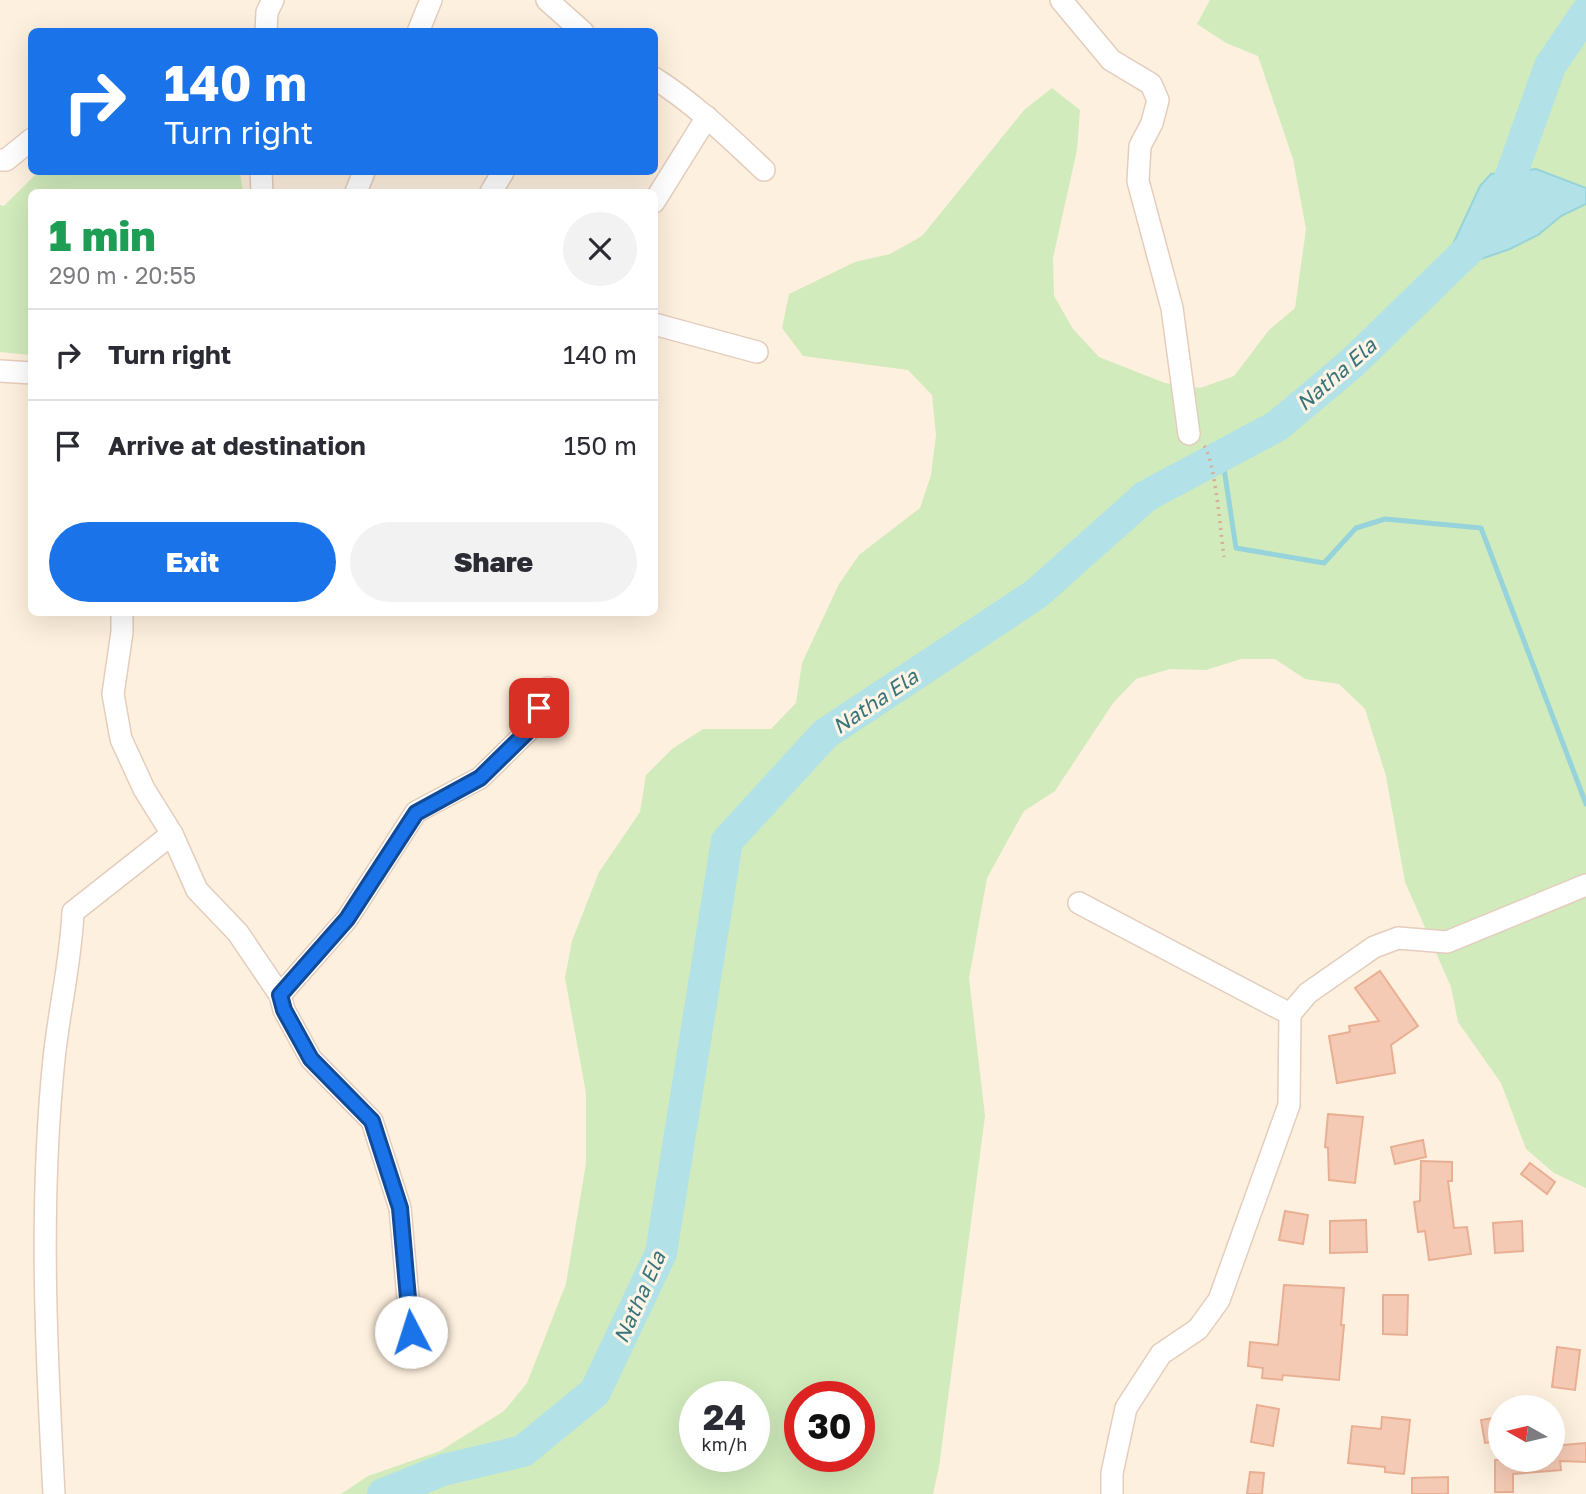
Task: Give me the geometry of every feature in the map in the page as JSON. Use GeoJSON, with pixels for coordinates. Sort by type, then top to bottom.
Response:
{"type":"FeatureCollection","features":[{"type":"Feature","properties":{"kind":"street"},"geometry":{"type":"LineString","coordinates":[[267,28],[267,12],[274,0]]}},
{"type":"Feature","properties":{"kind":"street"},"geometry":{"type":"LineString","coordinates":[[420,28],[430,0]]}},
{"type":"Feature","properties":{"kind":"street"},"geometry":{"type":"LineString","coordinates":[[547,0],[580,28]]}},
{"type":"Feature","properties":{"kind":"street"},"geometry":{"type":"LineString","coordinates":[[1061,0],[1111,60],[1151,84],[1158,100],[1152,124],[1140,146],[1138,181],[1172,308],[1189,434]]}},
{"type":"Feature","properties":{"kind":"street"},"geometry":{"type":"LineString","coordinates":[[658,81],[707,117],[764,170]]}},
{"type":"Feature","properties":{"kind":"street"},"geometry":{"type":"LineString","coordinates":[[658,196],[707,117]]}},
{"type":"Feature","properties":{"kind":"street"},"geometry":{"type":"LineString","coordinates":[[0,160],[6,160],[28,142]]}},
{"type":"Feature","properties":{"kind":"street"},"geometry":{"type":"LineString","coordinates":[[658,325],[757,352]]}},
{"type":"Feature","properties":{"kind":"street"},"geometry":{"type":"LineString","coordinates":[[0,371],[28,373]]}},
{"type":"Feature","properties":{"kind":"street"},"geometry":{"type":"LineString","coordinates":[[122,616],[113,694],[121,739],[144,789],[172,834],[197,890],[238,933],[280,995],[284,1010],[311,1059],[372,1121],[400,1208],[411,1332]]}},
{"type":"Feature","properties":{"kind":"street"},"geometry":{"type":"LineString","coordinates":[[280,995],[347,919],[416,813],[480,778],[531,728],[548,688]]}},
{"type":"Feature","properties":{"kind":"street"},"geometry":{"type":"LineString","coordinates":[[54,1494],[46,1341],[45,1199],[54,1058],[73,912],[172,834]]}},
{"type":"Feature","properties":{"kind":"street"},"geometry":{"type":"LineString","coordinates":[[1112,1494],[1112,1473],[1126,1408],[1161,1354],[1198,1329],[1219,1300],[1289,1105],[1290,1014],[1308,993],[1374,947],[1398,938],[1447,942],[1586,885]]}},
{"type":"Feature","properties":{"kind":"street"},"geometry":{"type":"LineString","coordinates":[[1079,903],[1290,1014]]}},
{"type":"Feature","properties":{"kind":"path"},"geometry":{"type":"LineString","coordinates":[[1207,449],[1224,557]]}},
{"type":"Feature","properties":{"kind":"green space"},"geometry":{"type":"Polygon","coordinates":[[[1210,0],[1586,0],[1586,1188],[1554,1173],[1526,1149],[1501,1083],[1458,1022],[1451,987],[1405,882],[1386,776],[1365,709],[1339,684],[1305,679],[1275,659],[1241,659],[1206,670],[1170,669],[1136,679],[1113,703],[1055,791],[1024,811],[987,878],[969,978],[985,1116],[939,1467],[933,1494],[341,1494],[368,1476],[440,1451],[504,1411],[527,1383],[566,1284],[586,1163],[586,1093],[565,978],[572,941],[599,872],[640,812],[646,775],[672,749],[703,729],[771,729],[796,703],[802,663],[839,584],[859,555],[920,508],[931,475],[936,435],[932,395],[908,370],[803,356],[782,328],[789,294],[855,262],[890,254],[922,236],[1024,110],[1052,88],[1080,110],[1077,150],[1053,258],[1054,296],[1073,329],[1099,357],[1165,383],[1200,388],[1234,376],[1269,330],[1295,308],[1306,229],[1293,159],[1258,56],[1226,43],[1197,24],[1210,0]]]}},
{"type":"Feature","properties":{"kind":"green space"},"geometry":{"type":"Polygon","coordinates":[[[35,175],[240,175],[243,189],[28,189],[28,355],[0,352],[0,205],[4,206],[35,175]]]}},
{"type":"Feature","properties":{"kind":"water"},"geometry":{"type":"Polygon","coordinates":[[[1536,169],[1586,188],[1586,204],[1561,216],[1538,235],[1510,249],[1475,261],[1453,274],[1433,274],[1454,242],[1480,186],[1491,174],[1536,169]]]}},
{"type":"Feature","properties":{"kind":"building"},"geometry":{"type":"Polygon","coordinates":[[[1380,971],[1418,1026],[1391,1045],[1395,1073],[1337,1083],[1329,1036],[1350,1032],[1349,1026],[1379,1021],[1355,988],[1380,971]]]}},
{"type":"Feature","properties":{"kind":"building"},"geometry":{"type":"Polygon","coordinates":[[[1328,1114],[1363,1117],[1355,1183],[1329,1180],[1328,1148],[1325,1147],[1328,1114]]]}},
{"type":"Feature","properties":{"kind":"building"},"geometry":{"type":"Polygon","coordinates":[[[1423,1140],[1426,1157],[1395,1164],[1391,1147],[1423,1140]]]}},
{"type":"Feature","properties":{"kind":"building"},"geometry":{"type":"Polygon","coordinates":[[[1421,1161],[1452,1162],[1452,1181],[1448,1181],[1454,1228],[1467,1227],[1471,1254],[1429,1260],[1425,1231],[1418,1232],[1414,1202],[1420,1201],[1421,1161]]]}},
{"type":"Feature","properties":{"kind":"building"},"geometry":{"type":"Polygon","coordinates":[[[1530,1163],[1555,1182],[1547,1194],[1521,1174],[1530,1163]]]}},
{"type":"Feature","properties":{"kind":"building"},"geometry":{"type":"Polygon","coordinates":[[[1285,1211],[1308,1215],[1303,1244],[1279,1240],[1285,1211]]]}},
{"type":"Feature","properties":{"kind":"building"},"geometry":{"type":"Polygon","coordinates":[[[1366,1220],[1367,1252],[1330,1253],[1330,1221],[1366,1220]]]}},
{"type":"Feature","properties":{"kind":"building"},"geometry":{"type":"Polygon","coordinates":[[[1522,1221],[1523,1251],[1495,1253],[1493,1223],[1522,1221]]]}},
{"type":"Feature","properties":{"kind":"building"},"geometry":{"type":"Polygon","coordinates":[[[1284,1285],[1344,1288],[1339,1380],[1283,1375],[1282,1380],[1262,1378],[1263,1368],[1248,1366],[1250,1342],[1278,1345],[1284,1285]]]}},
{"type":"Feature","properties":{"kind":"building"},"geometry":{"type":"Polygon","coordinates":[[[1383,1295],[1408,1295],[1407,1335],[1383,1334],[1383,1295]]]}},
{"type":"Feature","properties":{"kind":"building"},"geometry":{"type":"Polygon","coordinates":[[[1557,1347],[1580,1350],[1575,1390],[1552,1387],[1557,1347]]]}},
{"type":"Feature","properties":{"kind":"building"},"geometry":{"type":"Polygon","coordinates":[[[1257,1405],[1279,1409],[1273,1446],[1251,1442],[1257,1405]]]}},
{"type":"Feature","properties":{"kind":"building"},"geometry":{"type":"Polygon","coordinates":[[[1382,1417],[1410,1420],[1404,1474],[1385,1472],[1385,1467],[1348,1463],[1352,1426],[1381,1429],[1382,1417]]]}},
{"type":"Feature","properties":{"kind":"building"},"geometry":{"type":"Polygon","coordinates":[[[1488,1419],[1488,1443],[1485,1443],[1481,1420],[1488,1419]]]}},
{"type":"Feature","properties":{"kind":"building"},"geometry":{"type":"Polygon","coordinates":[[[1586,1443],[1586,1462],[1565,1461],[1565,1445],[1586,1443]]]}},
{"type":"Feature","properties":{"kind":"building"},"geometry":{"type":"Polygon","coordinates":[[[1250,1472],[1264,1473],[1262,1494],[1247,1494],[1250,1472]]]}},
{"type":"Feature","properties":{"kind":"building"},"geometry":{"type":"Polygon","coordinates":[[[1495,1472],[1537,1472],[1513,1474],[1513,1492],[1495,1492],[1495,1472]]]}},
{"type":"Feature","properties":{"kind":"building"},"geometry":{"type":"Polygon","coordinates":[[[1448,1477],[1448,1494],[1412,1494],[1412,1478],[1448,1477]]]}},
{"type":"Feature","properties":{"kind":"waterway","name":"Natha Ela"},"geometry":{"type":"LineString","coordinates":[[383,1494],[443,1470],[523,1451],[595,1392],[661,1253],[727,841],[825,734],[1036,594],[1146,496],[1277,426],[1351,364],[1493,226],[1550,66],[1586,13]]}},
{"type":"Feature","properties":{"kind":"waterway"},"geometry":{"type":"LineString","coordinates":[[1222,455],[1236,548],[1324,563],[1356,528],[1385,519],[1481,528],[1586,804]]}},
{"type":"Feature","properties":{"kind":"route"},"geometry":{"type":"LineString","coordinates":[[411,1332],[400,1208],[372,1121],[311,1059],[284,1010],[280,995],[347,919],[416,813],[480,778],[531,728],[539,708]]}}]}
